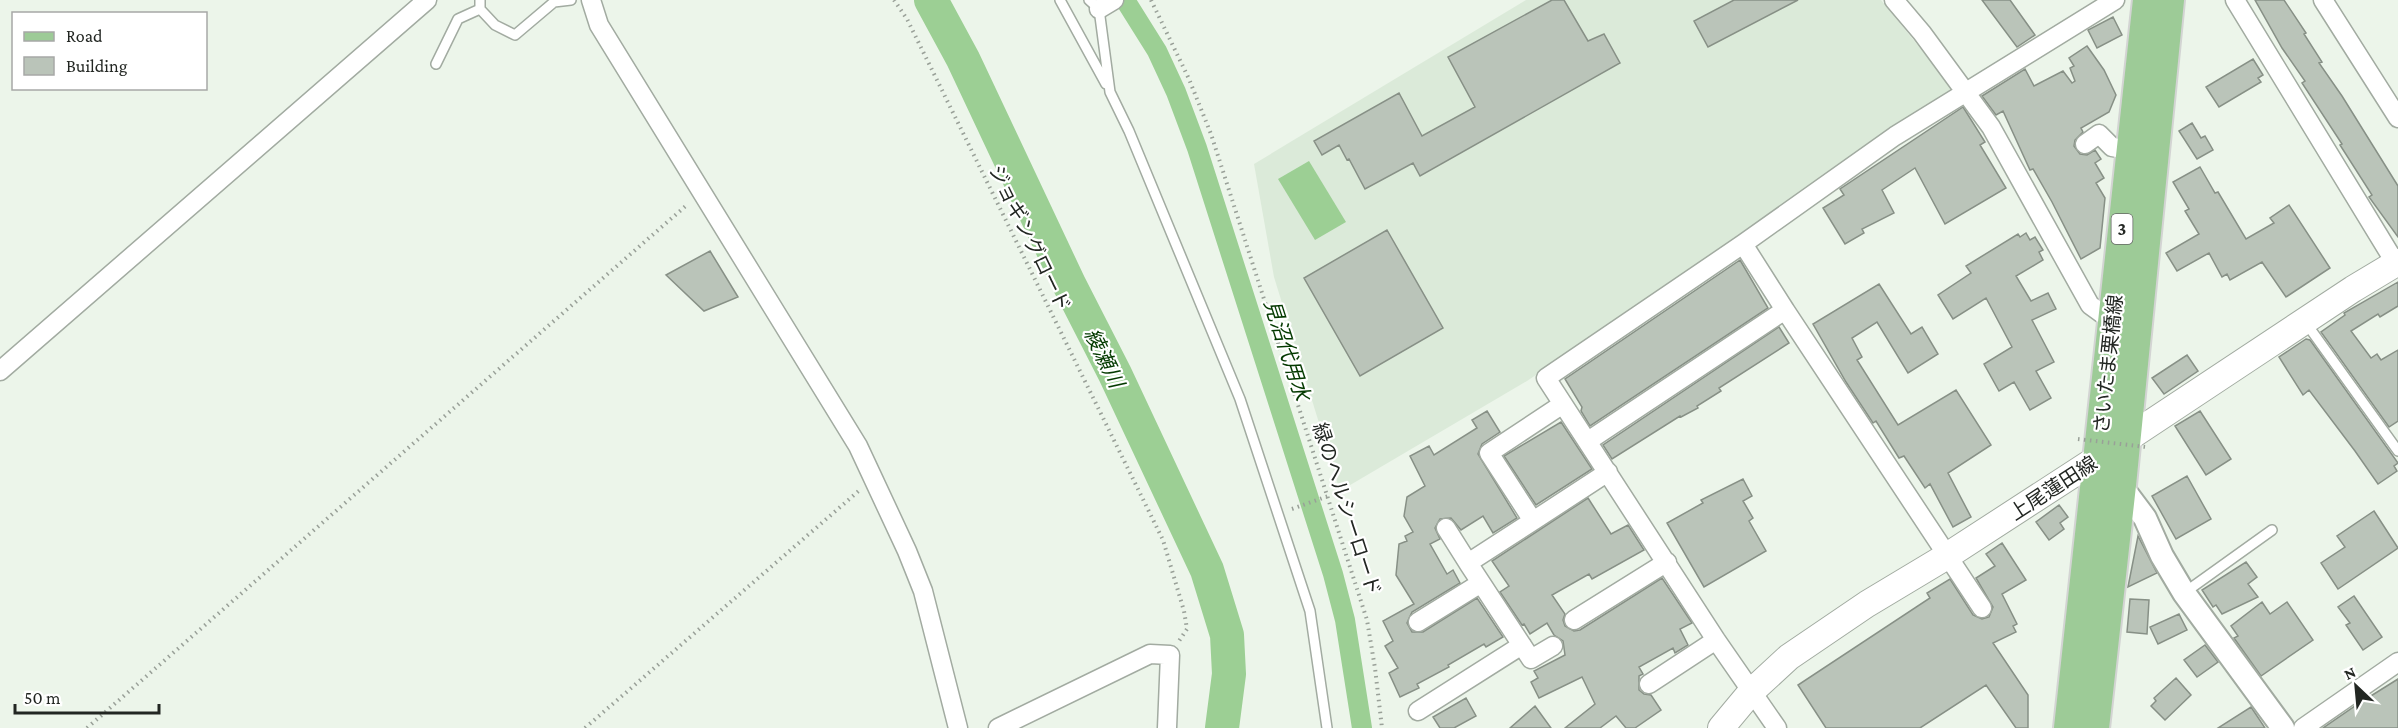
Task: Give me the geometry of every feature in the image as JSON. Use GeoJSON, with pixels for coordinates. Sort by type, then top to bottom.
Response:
{"type":"FeatureCollection","features":[{"type":"Feature","properties":{"kind":"main road","name":"さいたま栗橋線"},"geometry":{"type":"LineString","coordinates":[[2068,728],[2147,0]]}},
{"type":"Feature","properties":{"kind":"main road","name":"さいたま栗橋線"},"geometry":{"type":"LineString","coordinates":[[2095,728],[2122,485],[2137,443],[2170,0]]}},
{"type":"Feature","properties":{"kind":"main road","name":"上尾蓮田線"},"geometry":{"type":"LineString","coordinates":[[1721,728],[1751,692],[1789,657],[1867,604],[1947,556],[2098,459],[2137,443],[2305,321],[2397,263]]}},
{"type":"Feature","properties":{"kind":"street"},"geometry":{"type":"LineString","coordinates":[[0,371],[427,0]]}},
{"type":"Feature","properties":{"kind":"street"},"geometry":{"type":"LineString","coordinates":[[591,0],[599,25],[703,191],[858,446],[874,477],[923,591],[958,728]]}},
{"type":"Feature","properties":{"kind":"street"},"geometry":{"type":"LineString","coordinates":[[1894,0],[1991,127],[2015,166],[2090,305],[2112,321]]}},
{"type":"Feature","properties":{"kind":"street"},"geometry":{"type":"LineString","coordinates":[[1777,728],[1716,640],[1546,378],[1743,244],[1895,136],[2115,0]]}},
{"type":"Feature","properties":{"kind":"street"},"geometry":{"type":"LineString","coordinates":[[2235,0],[2397,263]]}},
{"type":"Feature","properties":{"kind":"street"},"geometry":{"type":"LineString","coordinates":[[2323,0],[2398,117]]}},
{"type":"Feature","properties":{"kind":"street"},"geometry":{"type":"LineString","coordinates":[[2085,144],[2099,134],[2112,147],[2130,150]]}},
{"type":"Feature","properties":{"kind":"street"},"geometry":{"type":"LineString","coordinates":[[1743,244],[1982,608]]}},
{"type":"Feature","properties":{"kind":"street"},"geometry":{"type":"LineString","coordinates":[[1588,441],[1785,310]]}},
{"type":"Feature","properties":{"kind":"street"},"geometry":{"type":"LineString","coordinates":[[1533,521],[1489,453],[1563,404]]}},
{"type":"Feature","properties":{"kind":"street"},"geometry":{"type":"LineString","coordinates":[[2098,459],[2122,485],[2145,518],[2162,556],[2184,593],[2283,728]]}},
{"type":"Feature","properties":{"kind":"street"},"geometry":{"type":"LineString","coordinates":[[1468,563],[1608,472]]}},
{"type":"Feature","properties":{"kind":"street"},"geometry":{"type":"LineString","coordinates":[[1446,528],[1531,659],[1553,646]]}},
{"type":"Feature","properties":{"kind":"street"},"geometry":{"type":"LineString","coordinates":[[1574,620],[1667,562]]}},
{"type":"Feature","properties":{"kind":"street"},"geometry":{"type":"LineString","coordinates":[[1418,622],[1481,583]]}},
{"type":"Feature","properties":{"kind":"street"},"geometry":{"type":"LineString","coordinates":[[1649,684],[1716,640]]}},
{"type":"Feature","properties":{"kind":"street"},"geometry":{"type":"LineString","coordinates":[[1418,711],[1522,645]]}},
{"type":"Feature","properties":{"kind":"street"},"geometry":{"type":"LineString","coordinates":[[998,728],[1150,654],[1170,655],[1167,728]]}},
{"type":"Feature","properties":{"kind":"street"},"geometry":{"type":"LineString","coordinates":[[2303,728],[2398,662]]}},
{"type":"Feature","properties":{"kind":"lane"},"geometry":{"type":"LineString","coordinates":[[436,64],[458,20],[480,4],[495,25],[514,35],[554,2],[571,0]]}},
{"type":"Feature","properties":{"kind":"lane"},"geometry":{"type":"LineString","coordinates":[[1059,0],[1129,131],[1240,399],[1310,611],[1327,728]]}},
{"type":"Feature","properties":{"kind":"lane"},"geometry":{"type":"LineString","coordinates":[[1103,3],[1110,92]]}},
{"type":"Feature","properties":{"kind":"lane"},"geometry":{"type":"LineString","coordinates":[[2305,321],[2398,451]]}},
{"type":"Feature","properties":{"kind":"lane"},"geometry":{"type":"LineString","coordinates":[[2184,593],[2272,530]]}},
{"type":"Feature","properties":{"kind":"path","name":"ジョギングロード"},"geometry":{"type":"LineString","coordinates":[[894,0],[907,19],[1163,540],[1187,629],[1170,655]]}},
{"type":"Feature","properties":{"kind":"path","name":"緑のヘルシーロード"},"geometry":{"type":"LineString","coordinates":[[1151,0],[1189,79],[1211,134],[1367,620],[1376,668],[1382,728]]}},
{"type":"Feature","properties":{"kind":"path"},"geometry":{"type":"LineString","coordinates":[[87,728],[703,191]]}},
{"type":"Feature","properties":{"kind":"path"},"geometry":{"type":"LineString","coordinates":[[2078,439],[2137,443]]}},
{"type":"Feature","properties":{"kind":"path"},"geometry":{"type":"LineString","coordinates":[[585,728],[874,477]]}},
{"type":"Feature","properties":{"kind":"path"},"geometry":{"type":"LineString","coordinates":[[1294,508],[1327,497]]}},
{"type":"Feature","properties":{"kind":"shaded area"},"geometry":{"type":"Polygon","coordinates":[[[1526,0],[1881,0],[1955,91],[1527,381],[1340,491],[1274,277],[1254,164],[1526,0]]]}},
{"type":"Feature","properties":{"kind":"shaded area"},"geometry":{"type":"Polygon","coordinates":[[[1309,161],[1346,222],[1315,240],[1278,179],[1309,161]]]}},
{"type":"Feature","properties":{"kind":"building"},"geometry":{"type":"Polygon","coordinates":[[[1552,0],[1564,0],[1588,41],[1604,34],[1620,63],[1420,176],[1413,163],[1365,189],[1339,145],[1322,155],[1314,141],[1399,93],[1422,136],[1475,107],[1448,57],[1552,0]]]}},
{"type":"Feature","properties":{"kind":"building"},"geometry":{"type":"Polygon","coordinates":[[[1734,0],[1798,0],[1708,47],[1694,21],[1734,0]]]}},
{"type":"Feature","properties":{"kind":"building"},"geometry":{"type":"Polygon","coordinates":[[[1982,0],[2010,0],[2035,35],[2017,47],[1982,0]]]}},
{"type":"Feature","properties":{"kind":"building"},"geometry":{"type":"Polygon","coordinates":[[[2255,0],[2284,0],[2306,33],[2304,34],[2322,62],[2319,63],[2398,186],[2398,237],[2369,197],[2372,195],[2302,83],[2305,81],[2282,48],[2255,0]]]}},
{"type":"Feature","properties":{"kind":"building"},"geometry":{"type":"Polygon","coordinates":[[[2113,17],[2122,35],[2097,48],[2088,30],[2113,17]]]}},
{"type":"Feature","properties":{"kind":"building"},"geometry":{"type":"Polygon","coordinates":[[[2087,46],[2104,70],[2116,95],[2109,112],[2081,128],[2083,132],[2075,140],[2074,146],[2080,154],[2087,155],[2095,150],[2101,159],[2095,163],[2104,178],[2096,183],[2105,198],[2100,248],[2081,259],[2052,202],[2033,169],[2030,170],[2003,111],[1996,115],[1982,96],[2025,69],[2034,86],[2063,71],[2072,83],[2075,81],[2070,68],[2074,66],[2069,58],[2087,46]]]}},
{"type":"Feature","properties":{"kind":"building"},"geometry":{"type":"Polygon","coordinates":[[[2253,59],[2263,75],[2258,78],[2261,82],[2219,107],[2206,87],[2253,59]]]}},
{"type":"Feature","properties":{"kind":"building"},"geometry":{"type":"Polygon","coordinates":[[[1963,107],[1985,142],[1980,145],[2006,188],[1945,224],[1915,168],[1882,190],[1894,213],[1862,229],[1864,233],[1845,244],[1823,208],[1844,195],[1840,189],[1963,107]]]}},
{"type":"Feature","properties":{"kind":"building"},"geometry":{"type":"Polygon","coordinates":[[[2192,123],[2201,138],[2205,136],[2213,150],[2197,159],[2179,131],[2192,123]]]}},
{"type":"Feature","properties":{"kind":"building"},"geometry":{"type":"Polygon","coordinates":[[[2200,167],[2246,239],[2274,223],[2270,218],[2289,205],[2330,268],[2286,297],[2262,262],[2230,280],[2227,274],[2222,277],[2209,253],[2177,271],[2166,253],[2199,234],[2185,211],[2189,209],[2173,182],[2200,167]]]}},
{"type":"Feature","properties":{"kind":"building"},"geometry":{"type":"Polygon","coordinates":[[[1387,230],[1443,328],[1360,376],[1304,278],[1387,230]]]}},
{"type":"Feature","properties":{"kind":"building"},"geometry":{"type":"Polygon","coordinates":[[[2026,233],[2030,240],[2035,237],[2043,250],[2039,252],[2043,260],[2016,276],[2031,301],[2048,293],[2056,309],[2032,320],[2054,362],[2036,371],[2051,398],[2030,410],[2014,382],[1999,391],[1984,364],[2012,347],[1986,298],[1953,319],[1938,295],[1971,273],[1966,266],[2018,234],[2020,237],[2026,233]]]}},
{"type":"Feature","properties":{"kind":"building"},"geometry":{"type":"Polygon","coordinates":[[[710,251],[738,297],[704,311],[666,275],[710,251]]]}},
{"type":"Feature","properties":{"kind":"building"},"geometry":{"type":"Polygon","coordinates":[[[1740,260],[1768,308],[1590,426],[1581,411],[1582,407],[1565,379],[1740,260]]]}},
{"type":"Feature","properties":{"kind":"building"},"geometry":{"type":"Polygon","coordinates":[[[2398,282],[2398,306],[2380,317],[2378,314],[2351,331],[2371,358],[2377,354],[2381,360],[2398,350],[2398,421],[2389,427],[2321,332],[2345,315],[2344,313],[2398,282]]]}},
{"type":"Feature","properties":{"kind":"building"},"geometry":{"type":"Polygon","coordinates":[[[1879,284],[1911,334],[1922,327],[1938,354],[1908,373],[1877,322],[1852,338],[1862,357],[1857,360],[1898,425],[1956,390],[1991,445],[1948,473],[1971,517],[1953,527],[1930,484],[1925,488],[1904,456],[1899,458],[1876,421],[1873,423],[1846,382],[1813,324],[1879,284]]]}},
{"type":"Feature","properties":{"kind":"building"},"geometry":{"type":"Polygon","coordinates":[[[1779,327],[1789,343],[1719,388],[1721,391],[1697,406],[1698,408],[1680,416],[1612,459],[1603,445],[1779,327]]]}},
{"type":"Feature","properties":{"kind":"building"},"geometry":{"type":"Polygon","coordinates":[[[2306,339],[2310,340],[2398,463],[2394,466],[2397,471],[2378,484],[2309,390],[2303,395],[2279,357],[2306,339]]]}},
{"type":"Feature","properties":{"kind":"building"},"geometry":{"type":"Polygon","coordinates":[[[2187,355],[2198,371],[2164,394],[2152,378],[2187,355]]]}},
{"type":"Feature","properties":{"kind":"building"},"geometry":{"type":"Polygon","coordinates":[[[1487,411],[1500,432],[1482,444],[1478,454],[1517,518],[1493,533],[1483,516],[1461,530],[1451,518],[1440,519],[1435,528],[1440,539],[1430,544],[1447,574],[1453,570],[1460,583],[1412,612],[1407,623],[1412,632],[1423,632],[1477,598],[1503,637],[1486,647],[1484,644],[1448,665],[1449,667],[1417,684],[1419,688],[1400,697],[1389,673],[1398,668],[1385,646],[1393,641],[1383,621],[1414,604],[1396,575],[1399,544],[1407,541],[1405,536],[1413,532],[1404,516],[1407,497],[1425,486],[1410,456],[1429,446],[1434,455],[1477,428],[1472,420],[1487,411]]]}},
{"type":"Feature","properties":{"kind":"building"},"geometry":{"type":"Polygon","coordinates":[[[2200,411],[2231,459],[2206,475],[2175,426],[2200,411]]]}},
{"type":"Feature","properties":{"kind":"building"},"geometry":{"type":"Polygon","coordinates":[[[1561,422],[1592,469],[1536,505],[1504,456],[1561,422]]]}},
{"type":"Feature","properties":{"kind":"building"},"geometry":{"type":"Polygon","coordinates":[[[2187,476],[2211,519],[2176,539],[2152,496],[2187,476]]]}},
{"type":"Feature","properties":{"kind":"building"},"geometry":{"type":"Polygon","coordinates":[[[1743,479],[1752,496],[1743,501],[1753,518],[1749,521],[1766,551],[1704,587],[1667,523],[1703,503],[1701,500],[1743,479]]]}},
{"type":"Feature","properties":{"kind":"building"},"geometry":{"type":"Polygon","coordinates":[[[1588,498],[1611,534],[1628,525],[1644,550],[1592,579],[1589,574],[1552,595],[1565,614],[1563,620],[1565,626],[1574,631],[1580,630],[1662,578],[1692,623],[1680,629],[1688,645],[1675,653],[1673,648],[1639,667],[1643,674],[1639,676],[1639,690],[1651,695],[1661,710],[1635,728],[1626,728],[1616,716],[1600,728],[1565,728],[1595,704],[1582,677],[1539,698],[1531,682],[1538,678],[1534,671],[1565,655],[1563,641],[1554,635],[1547,623],[1530,634],[1524,624],[1522,625],[1500,592],[1509,586],[1492,561],[1588,498]]]}},
{"type":"Feature","properties":{"kind":"building"},"geometry":{"type":"Polygon","coordinates":[[[2059,505],[2068,517],[2060,523],[2064,529],[2049,540],[2036,522],[2059,505]]]}},
{"type":"Feature","properties":{"kind":"building"},"geometry":{"type":"Polygon","coordinates":[[[2374,511],[2398,548],[2338,589],[2321,563],[2345,547],[2337,536],[2374,511]]]}},
{"type":"Feature","properties":{"kind":"building"},"geometry":{"type":"Polygon","coordinates":[[[2138,536],[2157,573],[2128,587],[2138,536]]]}},
{"type":"Feature","properties":{"kind":"building"},"geometry":{"type":"Polygon","coordinates":[[[2002,543],[2026,580],[2002,594],[2017,624],[2013,626],[2016,632],[1993,643],[2028,695],[2028,728],[2016,728],[1986,685],[1920,728],[1826,728],[1798,685],[1930,598],[1927,593],[1950,579],[1973,615],[1982,619],[1989,617],[1993,607],[1976,578],[1995,566],[1986,554],[2002,543]]]}},
{"type":"Feature","properties":{"kind":"building"},"geometry":{"type":"Polygon","coordinates":[[[2246,562],[2257,577],[2248,584],[2258,597],[2222,614],[2216,605],[2213,607],[2202,590],[2246,562]]]}},
{"type":"Feature","properties":{"kind":"building"},"geometry":{"type":"Polygon","coordinates":[[[2354,596],[2382,637],[2363,650],[2346,625],[2350,623],[2338,607],[2354,596]]]}},
{"type":"Feature","properties":{"kind":"building"},"geometry":{"type":"Polygon","coordinates":[[[2130,599],[2149,600],[2147,634],[2127,632],[2130,599]]]}},
{"type":"Feature","properties":{"kind":"building"},"geometry":{"type":"Polygon","coordinates":[[[2262,602],[2270,614],[2287,602],[2313,640],[2261,676],[2234,638],[2238,636],[2231,626],[2262,602]]]}},
{"type":"Feature","properties":{"kind":"building"},"geometry":{"type":"Polygon","coordinates":[[[2179,614],[2187,630],[2158,644],[2150,627],[2179,614]]]}},
{"type":"Feature","properties":{"kind":"building"},"geometry":{"type":"Polygon","coordinates":[[[2205,645],[2218,662],[2197,677],[2184,660],[2205,645]]]}},
{"type":"Feature","properties":{"kind":"building"},"geometry":{"type":"Polygon","coordinates":[[[2176,678],[2191,695],[2165,720],[2151,706],[2156,701],[2154,698],[2176,678]]]}},
{"type":"Feature","properties":{"kind":"building"},"geometry":{"type":"Polygon","coordinates":[[[2398,679],[2398,728],[2323,728],[2358,704],[2398,679]]]}},
{"type":"Feature","properties":{"kind":"building"},"geometry":{"type":"Polygon","coordinates":[[[1466,698],[1476,716],[1454,728],[1440,728],[1433,717],[1466,698]]]}},
{"type":"Feature","properties":{"kind":"building"},"geometry":{"type":"Polygon","coordinates":[[[1535,706],[1551,728],[1510,728],[1535,706]]]}},
{"type":"Feature","properties":{"kind":"building"},"geometry":{"type":"Polygon","coordinates":[[[2251,707],[2265,728],[2218,728],[2251,707]]]}},
{"type":"Feature","properties":{"kind":"waterway","name":"綾瀬川"},"geometry":{"type":"LineString","coordinates":[[931,0],[963,59],[1207,570],[1227,635],[1229,674],[1222,728]]}},
{"type":"Feature","properties":{"kind":"waterway","name":"見沼代用水"},"geometry":{"type":"LineString","coordinates":[[1125,0],[1157,51],[1176,92],[1197,148],[1333,574],[1345,620],[1362,728]]}}]}
